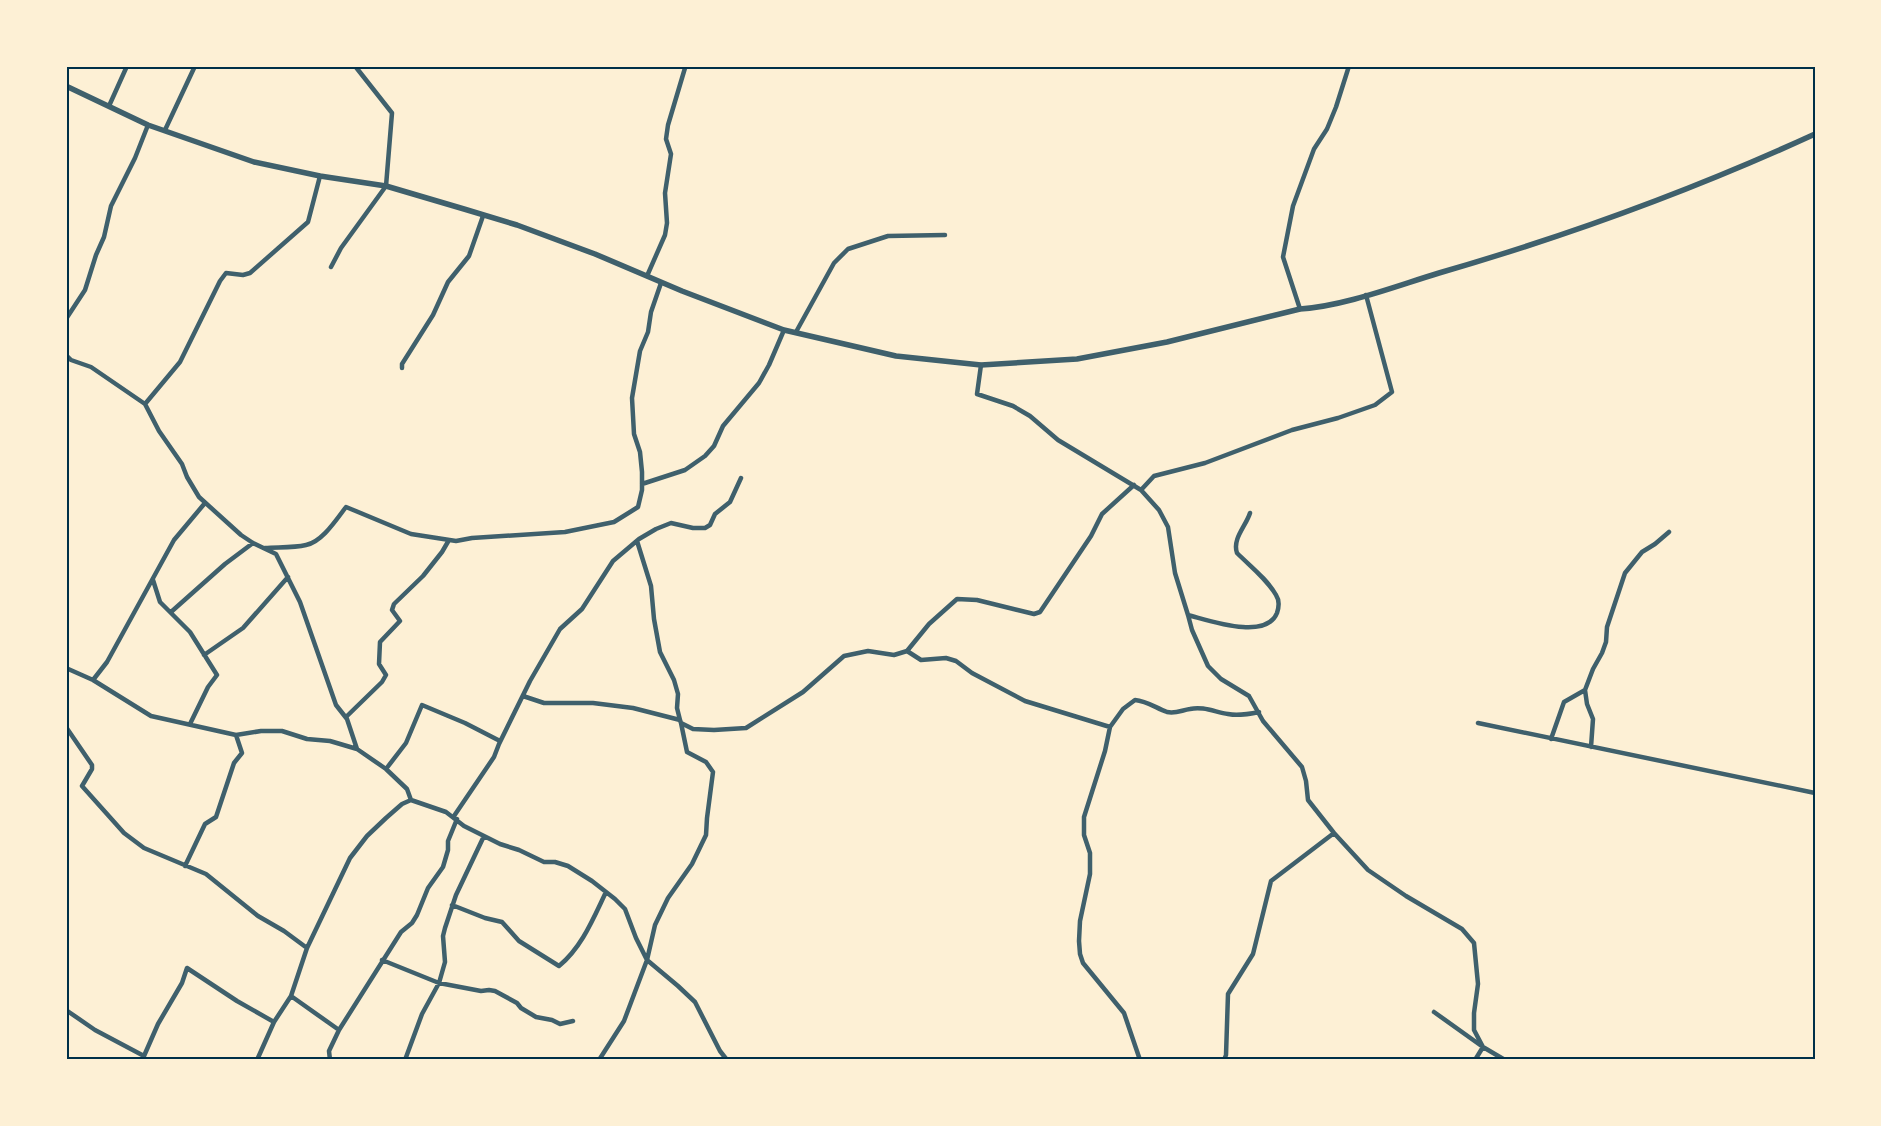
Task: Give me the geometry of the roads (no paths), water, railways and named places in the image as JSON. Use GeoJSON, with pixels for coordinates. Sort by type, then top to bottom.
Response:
{"type":"FeatureCollection","features":[{"type":"Feature","properties":{"kind":"street"},"geometry":{"type":"LineString","coordinates":[[109,106],[127,66]]}},
{"type":"Feature","properties":{"kind":"street"},"geometry":{"type":"LineString","coordinates":[[165,130],[195,66]]}},
{"type":"Feature","properties":{"kind":"street"},"geometry":{"type":"LineString","coordinates":[[331,267],[341,248],[386,186],[392,113],[355,66]]}},
{"type":"Feature","properties":{"kind":"street"},"geometry":{"type":"LineString","coordinates":[[1300,309],[1283,257],[1291,214],[1314,149],[1327,129],[1336,107],[1349,66]]}},
{"type":"Feature","properties":{"kind":"street"},"geometry":{"type":"LineString","coordinates":[[647,276],[665,235],[667,223],[665,193],[671,154],[666,139],[668,125],[685,68]]}},
{"type":"Feature","properties":{"kind":"street"},"geometry":{"type":"LineString","coordinates":[[66,86],[148,125],[254,162],[320,176],[386,186],[517,226],[595,254],[662,283],[784,330],[896,356],[981,365],[1077,359],[1167,342],[1300,309],[1312,308],[1366,295],[1514,251],[1625,212],[1752,163],[1815,134]]}},
{"type":"Feature","properties":{"kind":"street"},"geometry":{"type":"LineString","coordinates":[[66,319],[85,290],[104,237],[111,206],[135,158],[148,125]]}},
{"type":"Feature","properties":{"kind":"street"},"geometry":{"type":"LineString","coordinates":[[145,404],[180,362],[220,281],[226,274],[243,275],[258,268],[308,222],[320,176]]}},
{"type":"Feature","properties":{"kind":"street"},"geometry":{"type":"LineString","coordinates":[[402,368],[402,364],[433,315],[448,282],[469,256],[483,216]]}},
{"type":"Feature","properties":{"kind":"street"},"geometry":{"type":"LineString","coordinates":[[796,332],[834,263],[848,248],[888,236],[946,235]]}},
{"type":"Feature","properties":{"kind":"street"},"geometry":{"type":"LineString","coordinates":[[265,548],[306,545],[315,541],[346,507],[411,534],[456,542],[472,538],[566,532],[614,522],[638,507],[642,484],[640,452],[634,434],[632,398],[640,351],[648,332],[651,312],[662,283]]}},
{"type":"Feature","properties":{"kind":"street"},"geometry":{"type":"LineString","coordinates":[[1141,490],[1154,476],[1206,463],[1292,430],[1338,418],[1375,405],[1392,392],[1366,295]]}},
{"type":"Feature","properties":{"kind":"street"},"geometry":{"type":"LineString","coordinates":[[642,484],[685,470],[705,456],[714,446],[723,426],[759,383],[784,330]]}},
{"type":"Feature","properties":{"kind":"street"},"geometry":{"type":"LineString","coordinates":[[66,355],[70,360],[91,367],[145,404],[159,431],[182,464],[187,477],[199,497],[253,543],[276,554],[300,602],[336,706],[346,717],[357,750]]}},
{"type":"Feature","properties":{"kind":"street"},"geometry":{"type":"LineString","coordinates":[[66,365],[70,360]]}},
{"type":"Feature","properties":{"kind":"street"},"geometry":{"type":"LineString","coordinates":[[981,365],[977,394],[1013,406],[1030,416],[1058,440],[1141,490],[1159,510],[1168,527],[1175,572],[1192,630],[1208,666],[1221,679],[1250,696],[1263,721],[1302,767],[1308,800],[1334,833],[1368,870],[1406,896],[1462,929],[1474,943],[1478,984],[1474,1030],[1483,1048]]}},
{"type":"Feature","properties":{"kind":"street"},"geometry":{"type":"LineString","coordinates":[[330,1060],[330,1051],[339,1030],[382,960],[401,932],[412,923],[421,908],[428,888],[446,859],[448,841],[455,818],[494,757],[523,696],[560,628],[582,610],[613,561],[637,541],[656,529],[671,523],[693,528],[705,528],[710,524],[715,514],[730,502],[741,478]]}},
{"type":"Feature","properties":{"kind":"street"},"geometry":{"type":"LineString","coordinates":[[523,696],[544,703],[593,704],[633,708],[680,722],[693,729],[746,728],[803,692],[844,656],[868,652],[894,655],[907,651],[929,624],[956,599],[977,600],[1034,614],[1040,612],[1091,536],[1102,514],[1134,485]]}},
{"type":"Feature","properties":{"kind":"street"},"geometry":{"type":"LineString","coordinates":[[93,680],[107,662],[174,540],[205,503]]}},
{"type":"Feature","properties":{"kind":"street"},"geometry":{"type":"LineString","coordinates":[[1188,615],[1236,627],[1254,627],[1270,623],[1276,616],[1279,608],[1277,596],[1268,583],[1237,553],[1235,546],[1250,513]]}},
{"type":"Feature","properties":{"kind":"street"},"geometry":{"type":"LineString","coordinates":[[1591,747],[1593,719],[1587,704],[1585,690],[1604,648],[1607,628],[1625,573],[1642,552],[1669,532]]}},
{"type":"Feature","properties":{"kind":"street"},"geometry":{"type":"LineString","coordinates":[[346,717],[382,682],[386,675],[379,664],[380,642],[400,622],[392,610],[394,604],[423,576],[442,552],[448,540]]}},
{"type":"Feature","properties":{"kind":"street"},"geometry":{"type":"LineString","coordinates":[[599,1060],[624,1021],[647,960],[655,925],[668,898],[692,864],[706,835],[713,772],[706,762],[687,752],[677,708],[678,694],[674,680],[660,652],[651,586],[637,541]]}},
{"type":"Feature","properties":{"kind":"street"},"geometry":{"type":"LineString","coordinates":[[170,612],[225,564],[253,543]]}},
{"type":"Feature","properties":{"kind":"street"},"geometry":{"type":"LineString","coordinates":[[204,655],[242,628],[288,577]]}},
{"type":"Feature","properties":{"kind":"street"},"geometry":{"type":"LineString","coordinates":[[153,580],[160,602],[190,632],[217,675],[208,687],[190,724]]}},
{"type":"Feature","properties":{"kind":"street"},"geometry":{"type":"LineString","coordinates":[[907,651],[920,660],[946,658],[956,660],[972,673],[1025,701],[1110,727]]}},
{"type":"Feature","properties":{"kind":"street"},"geometry":{"type":"LineString","coordinates":[[66,668],[93,680],[151,716],[236,735],[261,731],[282,731],[307,739],[330,741],[357,750],[386,769],[408,789],[411,800]]}},
{"type":"Feature","properties":{"kind":"street"},"geometry":{"type":"LineString","coordinates":[[1551,739],[1564,702],[1585,690]]}},
{"type":"Feature","properties":{"kind":"street"},"geometry":{"type":"LineString","coordinates":[[1140,1060],[1124,1013],[1084,963],[1080,954],[1080,921],[1090,874],[1090,853],[1084,835],[1084,817],[1105,751],[1110,727],[1123,709],[1135,700],[1143,701],[1169,712],[1180,712],[1191,708],[1209,709],[1227,714],[1247,715],[1259,712]]}},
{"type":"Feature","properties":{"kind":"street"},"geometry":{"type":"LineString","coordinates":[[386,769],[406,743],[422,705],[465,723],[500,741]]}},
{"type":"Feature","properties":{"kind":"street"},"geometry":{"type":"LineString","coordinates":[[1478,723],[1815,793]]}},
{"type":"Feature","properties":{"kind":"street"},"geometry":{"type":"LineString","coordinates":[[66,727],[92,765],[92,769],[82,786],[124,833],[138,843],[206,874],[258,916],[284,931],[307,948]]}},
{"type":"Feature","properties":{"kind":"street"},"geometry":{"type":"LineString","coordinates":[[185,866],[205,824],[216,816],[234,764],[242,753],[236,735]]}},
{"type":"Feature","properties":{"kind":"street"},"geometry":{"type":"LineString","coordinates":[[257,1060],[274,1022],[291,996],[307,948],[350,858],[367,836],[402,804],[411,800],[446,812],[464,826],[544,862],[555,862],[568,866],[606,892],[625,909],[647,960],[695,1002],[720,1051],[728,1060]]}},
{"type":"Feature","properties":{"kind":"street"},"geometry":{"type":"LineString","coordinates":[[1224,1060],[1226,1055],[1228,994],[1253,954],[1272,881],[1334,833]]}},
{"type":"Feature","properties":{"kind":"street"},"geometry":{"type":"LineString","coordinates":[[405,1060],[422,1014],[439,983],[445,962],[443,936],[452,905],[484,836]]}},
{"type":"Feature","properties":{"kind":"street"},"geometry":{"type":"LineString","coordinates":[[452,905],[485,918],[502,922],[519,941],[559,966],[568,959],[580,943],[606,892]]}},
{"type":"Feature","properties":{"kind":"street"},"geometry":{"type":"LineString","coordinates":[[382,960],[439,983],[482,992],[495,991],[517,1003],[521,1008],[536,1017],[552,1020],[560,1024],[573,1021]]}},
{"type":"Feature","properties":{"kind":"street"},"geometry":{"type":"LineString","coordinates":[[66,1010],[95,1030],[144,1056],[158,1024],[182,983],[187,968],[274,1022]]}},
{"type":"Feature","properties":{"kind":"street"},"geometry":{"type":"LineString","coordinates":[[291,996],[339,1030]]}},
{"type":"Feature","properties":{"kind":"street"},"geometry":{"type":"LineString","coordinates":[[1434,1012],[1483,1048],[1505,1060]]}},
{"type":"Feature","properties":{"kind":"street"},"geometry":{"type":"LineString","coordinates":[[1475,1060],[1483,1048]]}}]}
